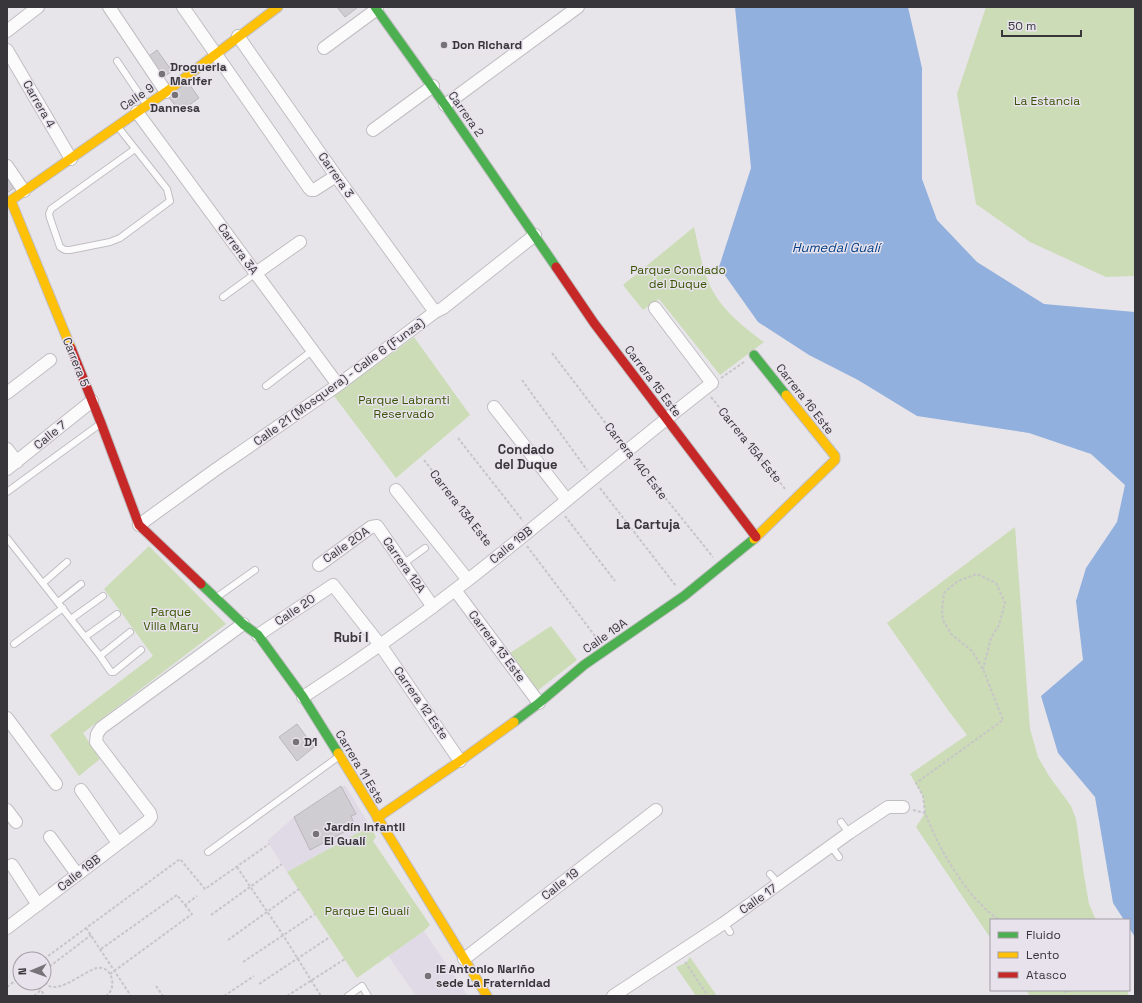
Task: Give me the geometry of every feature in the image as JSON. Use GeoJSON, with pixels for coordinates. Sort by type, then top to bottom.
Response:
{"type":"FeatureCollection","features":[{"type":"Feature","properties":{"kind":"street"},"geometry":{"type":"LineString","coordinates":[[7,31],[38,7]]}},
{"type":"Feature","properties":{"kind":"street"},"geometry":{"type":"LineString","coordinates":[[109,7],[166,92]]}},
{"type":"Feature","properties":{"kind":"street"},"geometry":{"type":"LineString","coordinates":[[183,7],[311,190],[314,190],[336,176]]}},
{"type":"Feature","properties":{"kind":"street","name":"Calle 9"},"geometry":{"type":"LineString","coordinates":[[9,202],[166,92],[278,7]]}},
{"type":"Feature","properties":{"kind":"street"},"geometry":{"type":"LineString","coordinates":[[445,104],[578,7]]}},
{"type":"Feature","properties":{"kind":"street"},"geometry":{"type":"LineString","coordinates":[[324,48],[376,8]]}},
{"type":"Feature","properties":{"kind":"street","name":"Carrera 2"},"geometry":{"type":"LineString","coordinates":[[376,8],[445,104],[535,235]]}},
{"type":"Feature","properties":{"kind":"street","name":"Carrera 3"},"geometry":{"type":"LineString","coordinates":[[238,36],[336,176],[442,311]]}},
{"type":"Feature","properties":{"kind":"street","name":"Carrera 4"},"geometry":{"type":"LineString","coordinates":[[7,50],[71,159]]}},
{"type":"Feature","properties":{"kind":"street"},"geometry":{"type":"LineString","coordinates":[[373,130],[432,86]]}},
{"type":"Feature","properties":{"kind":"street","name":"Carrera 3A"},"geometry":{"type":"LineString","coordinates":[[142,109],[256,273],[338,385]]}},
{"type":"Feature","properties":{"kind":"street"},"geometry":{"type":"LineString","coordinates":[[7,166],[24,191]]}},
{"type":"Feature","properties":{"kind":"street","name":"Carrera 5"},"geometry":{"type":"LineString","coordinates":[[9,202],[101,423],[139,524]]}},
{"type":"Feature","properties":{"kind":"street","name":"Calle 21 (Mosquera) - Calle 6 (Funza)"},"geometry":{"type":"LineString","coordinates":[[139,524],[215,470],[310,409],[338,385],[442,311],[535,235]]}},
{"type":"Feature","properties":{"kind":"street","name":"Carrera 15 Este"},"geometry":{"type":"LineString","coordinates":[[535,235],[594,323],[756,537]]}},
{"type":"Feature","properties":{"kind":"street"},"geometry":{"type":"LineString","coordinates":[[256,273],[300,242]]}},
{"type":"Feature","properties":{"kind":"street"},"geometry":{"type":"LineString","coordinates":[[655,308],[708,387]]}},
{"type":"Feature","properties":{"kind":"street","name":"Carrera 16 Este"},"geometry":{"type":"LineString","coordinates":[[754,355],[834,456],[835,460]]}},
{"type":"Feature","properties":{"kind":"street"},"geometry":{"type":"LineString","coordinates":[[7,393],[50,360]]}},
{"type":"Feature","properties":{"kind":"street","name":"Calle 19B"},"geometry":{"type":"LineString","coordinates":[[303,698],[381,646],[433,607],[708,387]]}},
{"type":"Feature","properties":{"kind":"street","name":"Calle 7"},"geometry":{"type":"LineString","coordinates":[[12,465],[92,401]]}},
{"type":"Feature","properties":{"kind":"street"},"geometry":{"type":"LineString","coordinates":[[494,407],[563,504]]}},
{"type":"Feature","properties":{"kind":"street"},"geometry":{"type":"LineString","coordinates":[[7,449],[12,465]]}},
{"type":"Feature","properties":{"kind":"street","name":"Calle 19A"},"geometry":{"type":"LineString","coordinates":[[377,818],[460,761],[539,703],[584,665],[684,596],[756,537],[835,460]]}},
{"type":"Feature","properties":{"kind":"street"},"geometry":{"type":"LineString","coordinates":[[396,490],[468,580]]}},
{"type":"Feature","properties":{"kind":"street"},"geometry":{"type":"LineString","coordinates":[[139,524],[215,598],[243,624],[258,635]]}},
{"type":"Feature","properties":{"kind":"street","name":"Carrera 12A"},"geometry":{"type":"LineString","coordinates":[[374,526],[377,526],[433,607]]}},
{"type":"Feature","properties":{"kind":"street","name":"Calle 20A"},"geometry":{"type":"LineString","coordinates":[[319,565],[374,526]]}},
{"type":"Feature","properties":{"kind":"street","name":"Calle 20"},"geometry":{"type":"LineString","coordinates":[[258,635],[333,585]]}},
{"type":"Feature","properties":{"kind":"street","name":"Carrera 12 Este"},"geometry":{"type":"LineString","coordinates":[[333,585],[381,646],[460,761]]}},
{"type":"Feature","properties":{"kind":"street","name":"Carrera 13 Este"},"geometry":{"type":"LineString","coordinates":[[455,590],[539,703]]}},
{"type":"Feature","properties":{"kind":"street","name":"Calle 19B"},"geometry":{"type":"LineString","coordinates":[[7,928],[154,816],[150,813],[96,742],[97,734],[101,728],[243,624]]}},
{"type":"Feature","properties":{"kind":"street","name":"Carrera 11 Este"},"geometry":{"type":"LineString","coordinates":[[258,635],[303,698],[487,996]]}},
{"type":"Feature","properties":{"kind":"street"},"geometry":{"type":"LineString","coordinates":[[7,718],[56,784]]}},
{"type":"Feature","properties":{"kind":"street"},"geometry":{"type":"LineString","coordinates":[[81,790],[118,843]]}},
{"type":"Feature","properties":{"kind":"street","name":"Calle 17"},"geometry":{"type":"LineString","coordinates":[[613,996],[678,953],[727,927],[779,884],[830,845],[888,807],[903,807]]}},
{"type":"Feature","properties":{"kind":"street"},"geometry":{"type":"LineString","coordinates":[[7,810],[16,822]]}},
{"type":"Feature","properties":{"kind":"street","name":"Calle 19"},"geometry":{"type":"LineString","coordinates":[[464,959],[656,810]]}},
{"type":"Feature","properties":{"kind":"street"},"geometry":{"type":"LineString","coordinates":[[50,837],[77,874]]}},
{"type":"Feature","properties":{"kind":"street"},"geometry":{"type":"LineString","coordinates":[[12,865],[38,905]]}},
{"type":"Feature","properties":{"kind":"lane"},"geometry":{"type":"LineString","coordinates":[[117,61],[142,109]]}},
{"type":"Feature","properties":{"kind":"lane"},"geometry":{"type":"LineString","coordinates":[[117,126],[167,189],[170,201],[120,238],[65,250],[60,246],[50,218],[49,214],[51,209],[135,149]]}},
{"type":"Feature","properties":{"kind":"lane"},"geometry":{"type":"LineString","coordinates":[[223,298],[256,273]]}},
{"type":"Feature","properties":{"kind":"lane"},"geometry":{"type":"LineString","coordinates":[[266,386],[313,350]]}},
{"type":"Feature","properties":{"kind":"lane"},"geometry":{"type":"LineString","coordinates":[[7,492],[101,423]]}},
{"type":"Feature","properties":{"kind":"lane"},"geometry":{"type":"LineString","coordinates":[[7,538],[63,608],[111,672],[114,672],[141,650]]}},
{"type":"Feature","properties":{"kind":"lane"},"geometry":{"type":"LineString","coordinates":[[403,564],[425,548]]}},
{"type":"Feature","properties":{"kind":"lane"},"geometry":{"type":"LineString","coordinates":[[43,583],[67,562]]}},
{"type":"Feature","properties":{"kind":"lane"},"geometry":{"type":"LineString","coordinates":[[215,598],[255,570]]}},
{"type":"Feature","properties":{"kind":"lane"},"geometry":{"type":"LineString","coordinates":[[58,602],[81,584]]}},
{"type":"Feature","properties":{"kind":"lane"},"geometry":{"type":"LineString","coordinates":[[71,619],[103,596]]}},
{"type":"Feature","properties":{"kind":"lane"},"geometry":{"type":"LineString","coordinates":[[14,644],[63,608]]}},
{"type":"Feature","properties":{"kind":"lane"},"geometry":{"type":"LineString","coordinates":[[85,637],[117,614]]}},
{"type":"Feature","properties":{"kind":"lane"},"geometry":{"type":"LineString","coordinates":[[100,656],[130,632]]}},
{"type":"Feature","properties":{"kind":"lane"},"geometry":{"type":"LineString","coordinates":[[208,852],[339,756]]}},
{"type":"Feature","properties":{"kind":"lane"},"geometry":{"type":"LineString","coordinates":[[841,822],[849,833]]}},
{"type":"Feature","properties":{"kind":"lane"},"geometry":{"type":"LineString","coordinates":[[830,845],[839,857]]}},
{"type":"Feature","properties":{"kind":"lane"},"geometry":{"type":"LineString","coordinates":[[770,874],[779,884]]}},
{"type":"Feature","properties":{"kind":"lane"},"geometry":{"type":"LineString","coordinates":[[348,996],[362,986],[368,996]]}},
{"type":"Feature","properties":{"kind":"path","name":"Carrera 14C Este"},"geometry":{"type":"LineString","coordinates":[[552,353],[721,567]]}},
{"type":"Feature","properties":{"kind":"path"},"geometry":{"type":"LineString","coordinates":[[708,387],[754,355]]}},
{"type":"Feature","properties":{"kind":"path"},"geometry":{"type":"LineString","coordinates":[[522,380],[593,479],[684,596]]}},
{"type":"Feature","properties":{"kind":"path","name":"Carrera 15A Este"},"geometry":{"type":"LineString","coordinates":[[708,387],[795,500]]}},
{"type":"Feature","properties":{"kind":"path"},"geometry":{"type":"LineString","coordinates":[[458,438],[606,650]]}},
{"type":"Feature","properties":{"kind":"path","name":"Carrera 13A Este"},"geometry":{"type":"LineString","coordinates":[[424,460],[498,556]]}},
{"type":"Feature","properties":{"kind":"path"},"geometry":{"type":"LineString","coordinates":[[563,504],[615,581]]}},
{"type":"Feature","properties":{"kind":"path"},"geometry":{"type":"LineString","coordinates":[[983,669],[991,638],[999,626],[1005,603],[996,583],[977,574],[958,581],[944,593],[942,609],[943,620],[951,634],[972,651],[983,669],[1003,720],[916,783],[923,796],[925,813],[931,829],[947,861],[973,895],[990,914],[998,919]]}},
{"type":"Feature","properties":{"kind":"path"},"geometry":{"type":"LineString","coordinates":[[903,807],[925,813]]}},
{"type":"Feature","properties":{"kind":"path"},"geometry":{"type":"LineString","coordinates":[[52,953],[180,859],[204,889],[269,844]]}},
{"type":"Feature","properties":{"kind":"path"},"geometry":{"type":"LineString","coordinates":[[210,915],[282,864]]}},
{"type":"Feature","properties":{"kind":"path"},"geometry":{"type":"LineString","coordinates":[[237,867],[298,958],[321,996]]}},
{"type":"Feature","properties":{"kind":"path"},"geometry":{"type":"LineString","coordinates":[[228,940],[299,890]]}},
{"type":"Feature","properties":{"kind":"path"},"geometry":{"type":"LineString","coordinates":[[100,949],[177,895],[192,914],[110,974]]}},
{"type":"Feature","properties":{"kind":"path"},"geometry":{"type":"LineString","coordinates":[[185,905],[197,896]]}},
{"type":"Feature","properties":{"kind":"path"},"geometry":{"type":"LineString","coordinates":[[243,962],[315,914]]}},
{"type":"Feature","properties":{"kind":"path"},"geometry":{"type":"LineString","coordinates":[[86,928],[131,996]]}},
{"type":"Feature","properties":{"kind":"path"},"geometry":{"type":"LineString","coordinates":[[52,964],[91,935]]}},
{"type":"Feature","properties":{"kind":"path"},"geometry":{"type":"LineString","coordinates":[[259,984],[330,937]]}},
{"type":"Feature","properties":{"kind":"path"},"geometry":{"type":"LineString","coordinates":[[678,953],[708,996]]}},
{"type":"Feature","properties":{"kind":"path"},"geometry":{"type":"LineString","coordinates":[[287,996],[344,959]]}},
{"type":"Feature","properties":{"kind":"path"},"geometry":{"type":"LineString","coordinates":[[67,987],[95,968],[102,968],[112,977],[113,987],[110,993],[106,996]]}},
{"type":"Feature","properties":{"kind":"path"},"geometry":{"type":"LineString","coordinates":[[224,996],[254,976]]}},
{"type":"Feature","properties":{"kind":"path"},"geometry":{"type":"LineString","coordinates":[[156,986],[163,996]]}},
{"type":"Feature","properties":{"kind":"shaded area","name":"Jardín Infantil El Gualí"},"geometry":{"type":"Polygon","coordinates":[[[345,785],[370,826],[287,872],[267,841],[294,817],[345,785]]]}},
{"type":"Feature","properties":{"kind":"shaded area","name":"IE Antonio Nariño sede La Fraternidad"},"geometry":{"type":"Polygon","coordinates":[[[424,931],[468,996],[416,996],[388,956],[424,931]]]}},
{"type":"Feature","properties":{"kind":"green space","name":"La Estancia"},"geometry":{"type":"Polygon","coordinates":[[[986,7],[1135,7],[1135,276],[1106,277],[1030,242],[976,204],[957,94],[986,7]]]}},
{"type":"Feature","properties":{"kind":"green space","name":"Parque Condado del Duque"},"geometry":{"type":"Polygon","coordinates":[[[694,227],[703,268],[718,300],[732,316],[764,342],[720,375],[659,299],[643,310],[623,285],[694,227]]]}},
{"type":"Feature","properties":{"kind":"green space","name":"Parque Labranti Reservado"},"geometry":{"type":"Polygon","coordinates":[[[414,337],[470,415],[396,478],[334,396],[414,337]]]}},
{"type":"Feature","properties":{"kind":"green space"},"geometry":{"type":"Polygon","coordinates":[[[1015,527],[1030,729],[1038,757],[1049,776],[1071,806],[1076,819],[1089,904],[1096,919],[990,919],[990,938],[916,827],[925,813],[923,796],[910,774],[967,735],[887,623],[1015,527]]]}},
{"type":"Feature","properties":{"kind":"green space","name":"Parque Villa Mary"},"geometry":{"type":"Polygon","coordinates":[[[149,546],[226,624],[83,733],[100,759],[79,776],[50,735],[153,656],[104,589],[149,546]]]}},
{"type":"Feature","properties":{"kind":"green space"},"geometry":{"type":"Polygon","coordinates":[[[551,626],[577,660],[537,691],[510,653],[551,626]]]}},
{"type":"Feature","properties":{"kind":"green space","name":"Parque El Gualí"},"geometry":{"type":"Polygon","coordinates":[[[370,826],[376,837],[373,841],[430,925],[424,931],[357,978],[287,872],[370,826]]]}},
{"type":"Feature","properties":{"kind":"green space"},"geometry":{"type":"Polygon","coordinates":[[[690,957],[717,996],[696,996],[676,967],[686,963],[690,957]]]}},
{"type":"Feature","properties":{"kind":"green space"},"geometry":{"type":"Polygon","coordinates":[[[1027,991],[1127,991],[1129,996],[1030,996],[1027,991]]]}},
{"type":"Feature","properties":{"kind":"water","name":"Humedal Gualí"},"geometry":{"type":"Polygon","coordinates":[[[735,7],[908,7],[922,68],[922,179],[937,220],[977,262],[1044,304],[1135,312],[1135,937],[1130,930],[1130,919],[1123,919],[1113,903],[1095,797],[1058,753],[1041,696],[1083,660],[1076,601],[1086,568],[1117,522],[1125,485],[1091,454],[1029,433],[917,416],[858,380],[809,355],[758,322],[719,267],[751,168],[735,7]]]}},
{"type":"Feature","properties":{"kind":"building"},"geometry":{"type":"Polygon","coordinates":[[[337,7],[358,7],[345,17],[337,7]]]}},
{"type":"Feature","properties":{"kind":"building"},"geometry":{"type":"Polygon","coordinates":[[[157,50],[172,71],[160,80],[145,59],[157,50]]]}},
{"type":"Feature","properties":{"kind":"building"},"geometry":{"type":"Polygon","coordinates":[[[187,81],[199,98],[180,112],[168,96],[187,81]]]}},
{"type":"Feature","properties":{"kind":"building"},"geometry":{"type":"Polygon","coordinates":[[[7,178],[14,188],[7,193],[7,178]]]}},
{"type":"Feature","properties":{"kind":"building","name":"D1"},"geometry":{"type":"Polygon","coordinates":[[[297,724],[314,747],[297,761],[279,737],[297,724]]]}},
{"type":"Feature","properties":{"kind":"building"},"geometry":{"type":"Polygon","coordinates":[[[341,786],[356,814],[351,816],[355,826],[310,850],[294,817],[341,786]]]}},
{"type":"Feature","properties":{"kind":"traffic: fast"},"geometry":{"type":"LineString","coordinates":[[375,7],[445,105],[556,267]]}},
{"type":"Feature","properties":{"kind":"traffic: fast"},"geometry":{"type":"LineString","coordinates":[[754,355],[786,395]]}},
{"type":"Feature","properties":{"kind":"traffic: fast"},"geometry":{"type":"LineString","coordinates":[[514,722],[584,665],[684,596],[754,539]]}},
{"type":"Feature","properties":{"kind":"traffic: fast"},"geometry":{"type":"LineString","coordinates":[[201,584],[243,624],[258,635],[303,697],[338,753]]}},
{"type":"Feature","properties":{"kind":"traffic: slow"},"geometry":{"type":"LineString","coordinates":[[7,203],[166,92],[278,7]]}},
{"type":"Feature","properties":{"kind":"traffic: slow"},"geometry":{"type":"LineString","coordinates":[[11,201],[71,348]]}},
{"type":"Feature","properties":{"kind":"traffic: slow"},"geometry":{"type":"LineString","coordinates":[[754,539],[835,460],[835,456],[786,395]]}},
{"type":"Feature","properties":{"kind":"traffic: slow"},"geometry":{"type":"LineString","coordinates":[[377,818],[514,722]]}},
{"type":"Feature","properties":{"kind":"traffic: slow"},"geometry":{"type":"LineString","coordinates":[[338,753],[487,996]]}},
{"type":"Feature","properties":{"kind":"traffic: jam"},"geometry":{"type":"LineString","coordinates":[[556,267],[594,323],[756,537]]}},
{"type":"Feature","properties":{"kind":"traffic: jam"},"geometry":{"type":"LineString","coordinates":[[71,348],[139,525],[201,584]]}},
{"type":"Feature","properties":{"kind":"place","name":"Don Richard"},"geometry":{"type":"Point","coordinates":[444,45]}},
{"type":"Feature","properties":{"kind":"place","name":"Drogueria Marifer"},"geometry":{"type":"Point","coordinates":[162,74]}},
{"type":"Feature","properties":{"kind":"place","name":"Dannesa"},"geometry":{"type":"Point","coordinates":[175,95]}},
{"type":"Feature","properties":{"kind":"place","name":"D1"},"geometry":{"type":"Point","coordinates":[296,742]}},
{"type":"Feature","properties":{"kind":"place","name":"Jardín Infantil El Gualí"},"geometry":{"type":"Point","coordinates":[316,834]}},
{"type":"Feature","properties":{"kind":"place","name":"IE Antonio Nariño sede La Fraternidad"},"geometry":{"type":"Point","coordinates":[428,976]}},
{"type":"Feature","properties":{"kind":"district","name":"Condado del Duque"},"geometry":{"type":"Point","coordinates":[526,456]}},
{"type":"Feature","properties":{"kind":"district","name":"La Cartuja"},"geometry":{"type":"Point","coordinates":[648,524]}},
{"type":"Feature","properties":{"kind":"district","name":"Rubí I"},"geometry":{"type":"Point","coordinates":[351,637]}}]}
